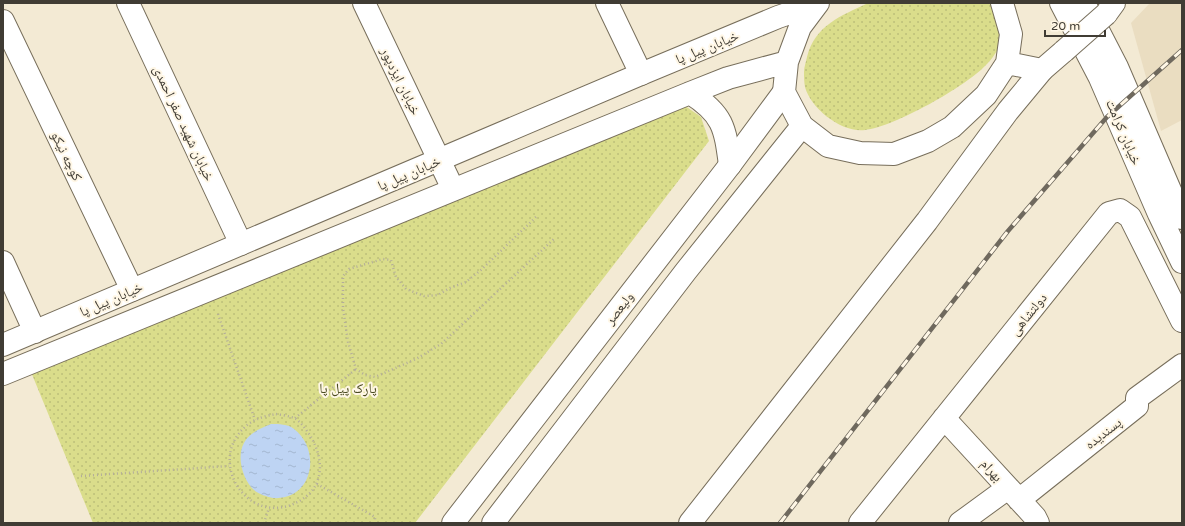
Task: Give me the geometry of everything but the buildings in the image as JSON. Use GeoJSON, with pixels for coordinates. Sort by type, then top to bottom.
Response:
{"type":"FeatureCollection","features":[{"type":"Feature","properties":{"kind":"street","name":"خیابان شهید صفر احمدی"},"geometry":{"type":"LineString","coordinates":[[128,3],[241,244]]}},
{"type":"Feature","properties":{"kind":"street","name":"خیابان ایزدپور"},"geometry":{"type":"LineString","coordinates":[[364,3],[453,189]]}},
{"type":"Feature","properties":{"kind":"street"},"geometry":{"type":"LineString","coordinates":[[607,3],[641,74]]}},
{"type":"Feature","properties":{"kind":"street"},"geometry":{"type":"LineString","coordinates":[[817,4],[800,27],[786,62],[784,92],[802,126],[828,146],[860,153],[894,154],[928,141],[952,127],[986,95],[1007,63],[1011,34],[1002,3]]}},
{"type":"Feature","properties":{"kind":"street","name":"خیابان کرامت"},"geometry":{"type":"LineString","coordinates":[[1061,3],[1100,78],[1159,214],[1182,262]]}},
{"type":"Feature","properties":{"kind":"street","name":"خیابان کرامت"},"geometry":{"type":"LineString","coordinates":[[1084,3],[1117,67],[1182,218]]}},
{"type":"Feature","properties":{"kind":"street","name":"خیابان پیل پا"},"geometry":{"type":"LineString","coordinates":[[3,345],[641,74],[778,18],[817,4]]}},
{"type":"Feature","properties":{"kind":"street"},"geometry":{"type":"LineString","coordinates":[[690,523],[927,221],[1008,111],[1042,70],[1110,9]]}},
{"type":"Feature","properties":{"kind":"street","name":"کوچه نیکو"},"geometry":{"type":"LineString","coordinates":[[3,21],[132,290]]}},
{"type":"Feature","properties":{"kind":"street","name":"خیابان پیل پا"},"geometry":{"type":"LineString","coordinates":[[3,374],[690,93],[728,78],[786,62]]}},
{"type":"Feature","properties":{"kind":"street"},"geometry":{"type":"LineString","coordinates":[[1007,63],[1042,70]]}},
{"type":"Feature","properties":{"kind":"street","name":"ولیعصر"},"geometry":{"type":"LineString","coordinates":[[453,523],[730,165],[784,92]]}},
{"type":"Feature","properties":{"kind":"street"},"geometry":{"type":"LineString","coordinates":[[690,93],[704,102],[718,116],[727,138],[730,165]]}},
{"type":"Feature","properties":{"kind":"street"},"geometry":{"type":"LineString","coordinates":[[493,523],[686,271],[802,126]]}},
{"type":"Feature","properties":{"kind":"street","name":"دولتشاهی"},"geometry":{"type":"LineString","coordinates":[[860,523],[1110,213],[1120,210],[1130,218],[1182,321]]}},
{"type":"Feature","properties":{"kind":"street"},"geometry":{"type":"LineString","coordinates":[[3,262],[35,332]]}},
{"type":"Feature","properties":{"kind":"street","name":"پسندیده"},"geometry":{"type":"LineString","coordinates":[[960,523],[1013,494],[1137,406],[1137,398],[1182,365]]}},
{"type":"Feature","properties":{"kind":"street","name":"بهرام"},"geometry":{"type":"LineString","coordinates":[[944,418],[1035,517],[1038,523]]}},
{"type":"Feature","properties":{"kind":"path"},"geometry":{"type":"LineString","coordinates":[[536,217],[481,270],[466,282],[450,288],[438,296],[424,296],[406,289],[396,277],[391,260],[383,259],[349,269],[343,276],[343,308],[348,342],[356,370],[375,377],[416,359],[441,344],[555,238]]}},
{"type":"Feature","properties":{"kind":"path"},"geometry":{"type":"LineString","coordinates":[[218,314],[255,420]]}},
{"type":"Feature","properties":{"kind":"path"},"geometry":{"type":"LineString","coordinates":[[295,418],[356,370]]}},
{"type":"Feature","properties":{"kind":"path"},"geometry":{"type":"LineString","coordinates":[[276,414],[295,418],[312,438],[321,463],[317,484],[311,492],[297,503],[282,508],[269,508],[259,505],[239,490],[230,466],[230,455],[233,443],[245,426],[255,420],[276,414]]}},
{"type":"Feature","properties":{"kind":"path"},"geometry":{"type":"LineString","coordinates":[[81,476],[230,466]]}},
{"type":"Feature","properties":{"kind":"path"},"geometry":{"type":"LineString","coordinates":[[317,484],[376,517],[375,523]]}},
{"type":"Feature","properties":{"kind":"path"},"geometry":{"type":"LineString","coordinates":[[264,523],[269,508]]}},
{"type":"Feature","properties":{"kind":"shaded area"},"geometry":{"type":"Polygon","coordinates":[[[1150,3],[1182,3],[1182,120],[1161,131],[1131,23],[1150,3]]]}},
{"type":"Feature","properties":{"kind":"green space"},"geometry":{"type":"Polygon","coordinates":[[[868,3],[991,3],[994,7],[1000,25],[1000,44],[991,59],[977,73],[947,94],[911,114],[893,122],[865,130],[847,128],[837,124],[829,118],[808,95],[805,87],[804,68],[811,46],[823,29],[839,17],[868,3]]]}},
{"type":"Feature","properties":{"kind":"green space","name":"پارک پیل پا"},"geometry":{"type":"Polygon","coordinates":[[[681,103],[701,117],[709,141],[415,523],[93,523],[31,372],[681,103]]]}},
{"type":"Feature","properties":{"kind":"water"},"geometry":{"type":"Polygon","coordinates":[[[271,424],[292,427],[303,438],[308,449],[310,461],[309,472],[305,483],[297,491],[287,497],[273,498],[256,491],[250,486],[242,468],[241,455],[246,439],[256,431],[271,424]]]}},
{"type":"Feature","properties":{"kind":"railway"},"geometry":{"type":"LineString","coordinates":[[780,523],[1008,231],[1107,117],[1182,50]]}}]}
